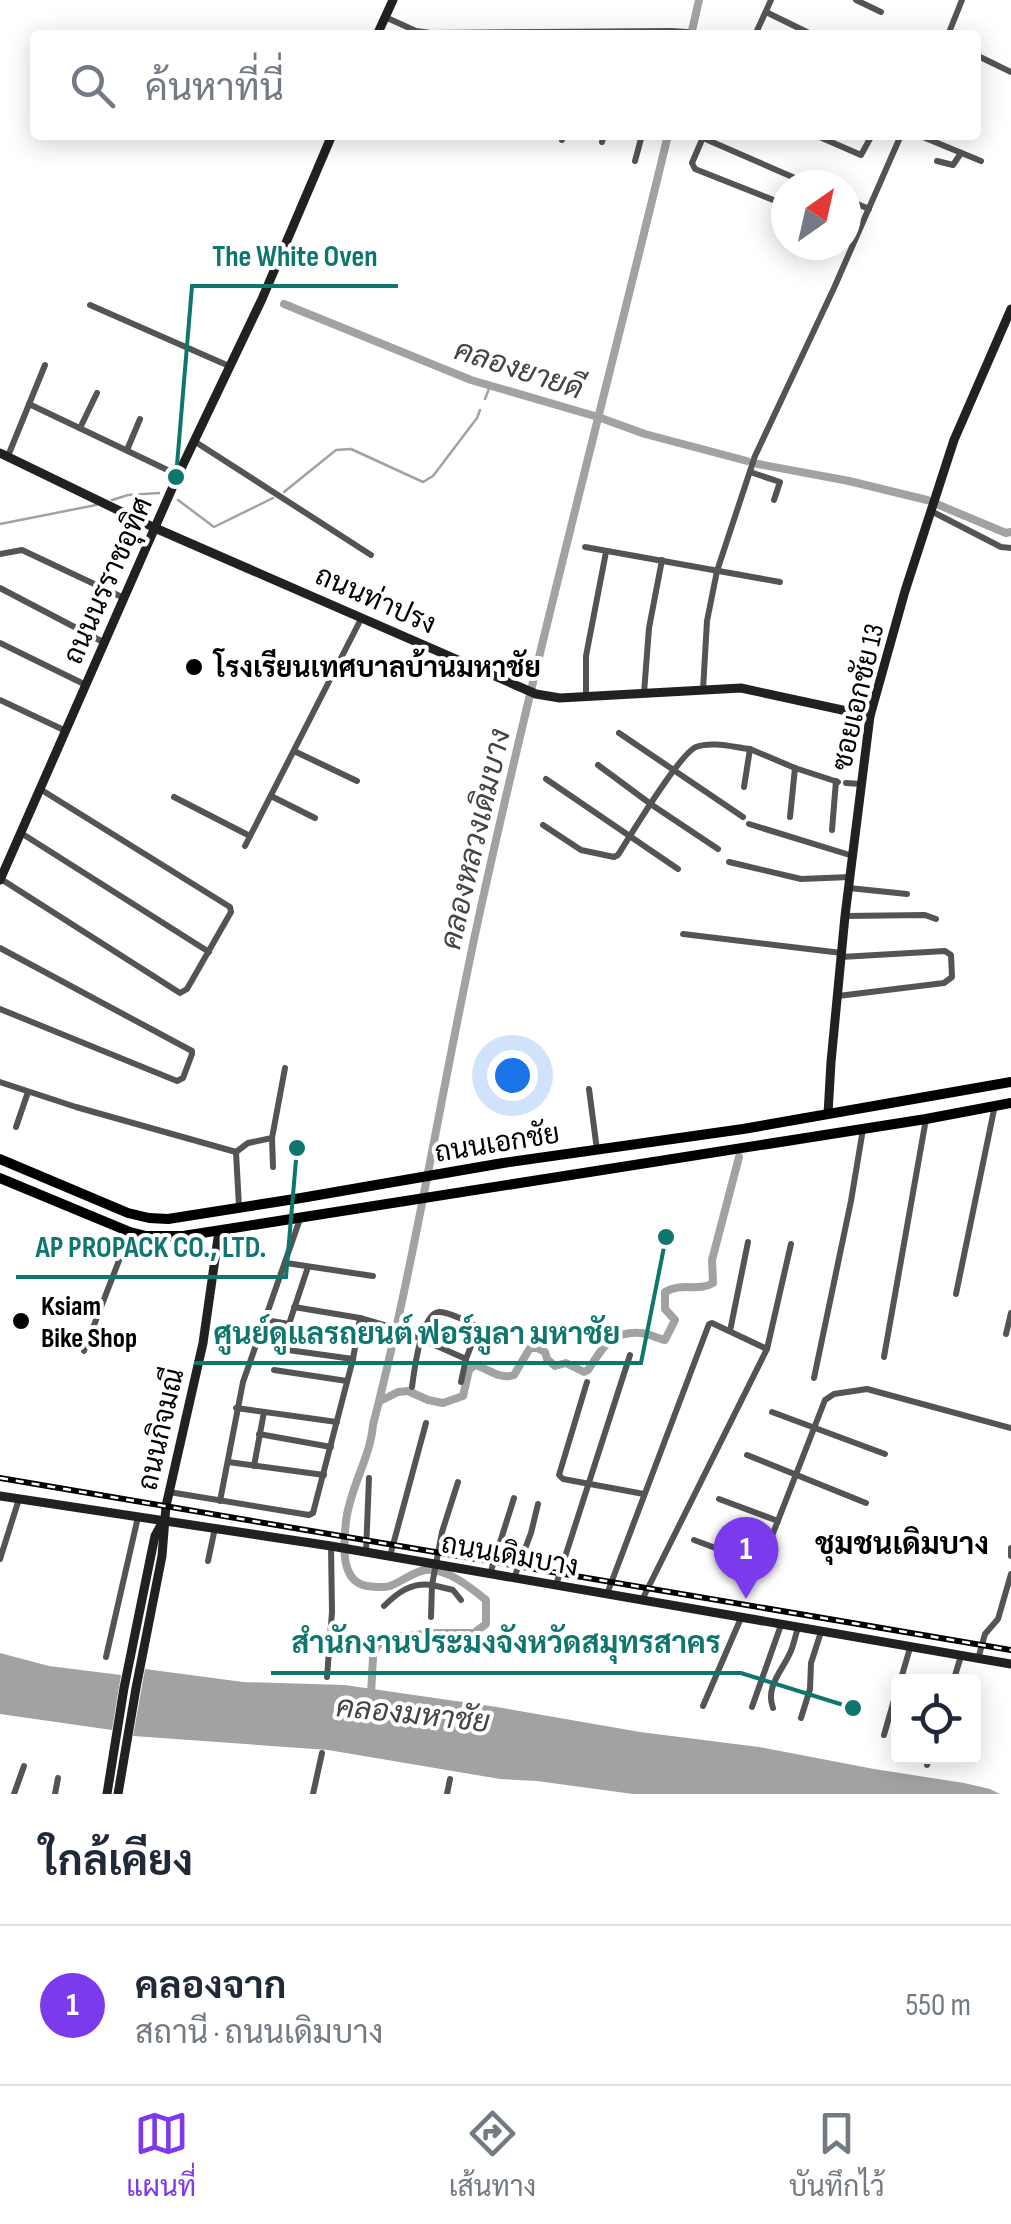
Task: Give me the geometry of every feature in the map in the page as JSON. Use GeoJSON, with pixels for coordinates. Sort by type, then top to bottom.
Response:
{"type":"FeatureCollection","features":[{"type":"Feature","properties":{"kind":"main road","name":"ถนนเอกชัย"},"geometry":{"type":"LineString","coordinates":[[0,1159],[108,1205],[149,1218],[168,1219],[1011,1082]]}},
{"type":"Feature","properties":{"kind":"main road","name":"ถนนเอกชัย"},"geometry":{"type":"LineString","coordinates":[[0,1178],[130,1232],[165,1238],[410,1202],[1011,1103]]}},
{"type":"Feature","properties":{"kind":"main road"},"geometry":{"type":"LineString","coordinates":[[219,1231],[220,1210]]}},
{"type":"Feature","properties":{"kind":"street"},"geometry":{"type":"LineString","coordinates":[[378,30],[393,0]]}},
{"type":"Feature","properties":{"kind":"street"},"geometry":{"type":"LineString","coordinates":[[757,30],[771,0]]}},
{"type":"Feature","properties":{"kind":"street"},"geometry":{"type":"LineString","coordinates":[[856,0],[881,12]]}},
{"type":"Feature","properties":{"kind":"street"},"geometry":{"type":"LineString","coordinates":[[950,30],[962,0]]}},
{"type":"Feature","properties":{"kind":"street"},"geometry":{"type":"LineString","coordinates":[[766,12],[804,30]]}},
{"type":"Feature","properties":{"kind":"street"},"geometry":{"type":"LineString","coordinates":[[385,17],[411,30]]}},
{"type":"Feature","properties":{"kind":"street"},"geometry":{"type":"LineString","coordinates":[[981,58],[1011,72]]}},
{"type":"Feature","properties":{"kind":"street","name":"ถนนนรราชอุทิศ"},"geometry":{"type":"LineString","coordinates":[[0,879],[330,140]]}},
{"type":"Feature","properties":{"kind":"street"},"geometry":{"type":"LineString","coordinates":[[635,161],[641,140]]}},
{"type":"Feature","properties":{"kind":"street"},"geometry":{"type":"LineString","coordinates":[[703,140],[692,162],[695,168],[771,199]]}},
{"type":"Feature","properties":{"kind":"street"},"geometry":{"type":"LineString","coordinates":[[710,140],[774,170]]}},
{"type":"Feature","properties":{"kind":"street"},"geometry":{"type":"LineString","coordinates":[[826,140],[860,156],[869,140]]}},
{"type":"Feature","properties":{"kind":"street"},"geometry":{"type":"LineString","coordinates":[[861,226],[899,140]]}},
{"type":"Feature","properties":{"kind":"street"},"geometry":{"type":"LineString","coordinates":[[930,140],[980,162]]}},
{"type":"Feature","properties":{"kind":"street"},"geometry":{"type":"LineString","coordinates":[[937,160],[952,165],[961,153]]}},
{"type":"Feature","properties":{"kind":"street"},"geometry":{"type":"LineString","coordinates":[[861,206],[869,209]]}},
{"type":"Feature","properties":{"kind":"street"},"geometry":{"type":"LineString","coordinates":[[704,691],[708,622],[717,571],[755,456],[846,260]]}},
{"type":"Feature","properties":{"kind":"street"},"geometry":{"type":"LineString","coordinates":[[90,305],[228,366]]}},
{"type":"Feature","properties":{"kind":"street","name":"ซอยเอกชัย 13"},"geometry":{"type":"LineString","coordinates":[[828,1114],[845,916],[870,716],[954,440],[1011,309]]}},
{"type":"Feature","properties":{"kind":"street"},"geometry":{"type":"LineString","coordinates":[[4,455],[46,365]]}},
{"type":"Feature","properties":{"kind":"street"},"geometry":{"type":"LineString","coordinates":[[80,428],[96,393]]}},
{"type":"Feature","properties":{"kind":"street"},"geometry":{"type":"LineString","coordinates":[[29,404],[178,474]]}},
{"type":"Feature","properties":{"kind":"street"},"geometry":{"type":"LineString","coordinates":[[127,450],[140,419]]}},
{"type":"Feature","properties":{"kind":"street"},"geometry":{"type":"LineString","coordinates":[[194,441],[371,555]]}},
{"type":"Feature","properties":{"kind":"street","name":"ถนนท่าปรง"},"geometry":{"type":"LineString","coordinates":[[4,455],[156,528],[536,694],[560,698],[741,688],[870,716]]}},
{"type":"Feature","properties":{"kind":"street"},"geometry":{"type":"LineString","coordinates":[[750,472],[780,482],[774,500]]}},
{"type":"Feature","properties":{"kind":"street"},"geometry":{"type":"LineString","coordinates":[[931,511],[995,544],[1011,548]]}},
{"type":"Feature","properties":{"kind":"street"},"geometry":{"type":"LineString","coordinates":[[586,547],[780,582]]}},
{"type":"Feature","properties":{"kind":"street"},"geometry":{"type":"LineString","coordinates":[[0,554],[22,550],[124,598]]}},
{"type":"Feature","properties":{"kind":"street"},"geometry":{"type":"LineString","coordinates":[[586,697],[586,656],[606,552]]}},
{"type":"Feature","properties":{"kind":"street"},"geometry":{"type":"LineString","coordinates":[[644,694],[649,628],[662,560]]}},
{"type":"Feature","properties":{"kind":"street"},"geometry":{"type":"LineString","coordinates":[[0,588],[104,644]]}},
{"type":"Feature","properties":{"kind":"street"},"geometry":{"type":"LineString","coordinates":[[245,846],[362,616]]}},
{"type":"Feature","properties":{"kind":"street"},"geometry":{"type":"LineString","coordinates":[[0,643],[86,685]]}},
{"type":"Feature","properties":{"kind":"street"},"geometry":{"type":"LineString","coordinates":[[0,700],[66,732]]}},
{"type":"Feature","properties":{"kind":"street"},"geometry":{"type":"LineString","coordinates":[[619,732],[743,817]]}},
{"type":"Feature","properties":{"kind":"street"},"geometry":{"type":"LineString","coordinates":[[543,826],[581,850],[618,855],[674,769],[695,748],[750,749],[795,768],[860,784]]}},
{"type":"Feature","properties":{"kind":"street"},"geometry":{"type":"LineString","coordinates":[[744,787],[750,749]]}},
{"type":"Feature","properties":{"kind":"street"},"geometry":{"type":"LineString","coordinates":[[294,751],[357,782]]}},
{"type":"Feature","properties":{"kind":"street"},"geometry":{"type":"LineString","coordinates":[[598,765],[718,850]]}},
{"type":"Feature","properties":{"kind":"street"},"geometry":{"type":"LineString","coordinates":[[790,816],[795,768]]}},
{"type":"Feature","properties":{"kind":"street"},"geometry":{"type":"LineString","coordinates":[[546,778],[678,869]]}},
{"type":"Feature","properties":{"kind":"street"},"geometry":{"type":"LineString","coordinates":[[832,830],[840,782]]}},
{"type":"Feature","properties":{"kind":"street"},"geometry":{"type":"LineString","coordinates":[[0,879],[180,993],[187,989],[231,912],[231,908],[40,789]]}},
{"type":"Feature","properties":{"kind":"street"},"geometry":{"type":"LineString","coordinates":[[271,796],[316,818]]}},
{"type":"Feature","properties":{"kind":"street"},"geometry":{"type":"LineString","coordinates":[[174,797],[250,836]]}},
{"type":"Feature","properties":{"kind":"street"},"geometry":{"type":"LineString","coordinates":[[749,824],[852,856]]}},
{"type":"Feature","properties":{"kind":"street"},"geometry":{"type":"LineString","coordinates":[[21,833],[210,952]]}},
{"type":"Feature","properties":{"kind":"street"},"geometry":{"type":"LineString","coordinates":[[729,862],[800,879],[850,882],[907,894]]}},
{"type":"Feature","properties":{"kind":"street"},"geometry":{"type":"LineString","coordinates":[[845,916],[925,914],[936,920]]}},
{"type":"Feature","properties":{"kind":"street"},"geometry":{"type":"LineString","coordinates":[[682,934],[842,955],[945,951],[951,956],[952,977],[944,983],[838,996]]}},
{"type":"Feature","properties":{"kind":"street"},"geometry":{"type":"LineString","coordinates":[[0,948],[192,1051],[183,1078],[178,1081],[0,1008]]}},
{"type":"Feature","properties":{"kind":"street"},"geometry":{"type":"LineString","coordinates":[[272,1168],[272,1138],[284,1068]]}},
{"type":"Feature","properties":{"kind":"street"},"geometry":{"type":"LineString","coordinates":[[0,1082],[236,1152]]}},
{"type":"Feature","properties":{"kind":"street"},"geometry":{"type":"LineString","coordinates":[[589,1088],[597,1150]]}},
{"type":"Feature","properties":{"kind":"street"},"geometry":{"type":"LineString","coordinates":[[16,1127],[28,1092]]}},
{"type":"Feature","properties":{"kind":"street"},"geometry":{"type":"LineString","coordinates":[[956,1294],[994,1105]]}},
{"type":"Feature","properties":{"kind":"street"},"geometry":{"type":"LineString","coordinates":[[884,1357],[926,1119]]}},
{"type":"Feature","properties":{"kind":"street"},"geometry":{"type":"LineString","coordinates":[[814,1378],[864,1128]]}},
{"type":"Feature","properties":{"kind":"street"},"geometry":{"type":"LineString","coordinates":[[236,1152],[248,1143],[272,1138]]}},
{"type":"Feature","properties":{"kind":"street"},"geometry":{"type":"LineString","coordinates":[[236,1152],[239,1207]]}},
{"type":"Feature","properties":{"kind":"street"},"geometry":{"type":"LineString","coordinates":[[220,1501],[243,1382],[300,1218]]}},
{"type":"Feature","properties":{"kind":"street","name":"ถนนกิจมณี"},"geometry":{"type":"LineString","coordinates":[[118,1794],[157,1555],[155,1536],[164,1519],[203,1343],[219,1231]]}},
{"type":"Feature","properties":{"kind":"street"},"geometry":{"type":"LineString","coordinates":[[84,1351],[130,1232]]}},
{"type":"Feature","properties":{"kind":"street"},"geometry":{"type":"LineString","coordinates":[[730,1332],[748,1242]]}},
{"type":"Feature","properties":{"kind":"street"},"geometry":{"type":"LineString","coordinates":[[642,1600],[767,1348],[791,1244]]}},
{"type":"Feature","properties":{"kind":"street"},"geometry":{"type":"LineString","coordinates":[[286,1263],[373,1276]]}},
{"type":"Feature","properties":{"kind":"street"},"geometry":{"type":"LineString","coordinates":[[308,1266],[289,1324],[286,1348],[353,1358]]}},
{"type":"Feature","properties":{"kind":"street"},"geometry":{"type":"LineString","coordinates":[[294,1307],[390,1326],[466,1359]]}},
{"type":"Feature","properties":{"kind":"street"},"geometry":{"type":"LineString","coordinates":[[412,1387],[421,1340],[429,1318],[437,1312],[492,1334]]}},
{"type":"Feature","properties":{"kind":"street"},"geometry":{"type":"LineString","coordinates":[[1006,1334],[1011,1313]]}},
{"type":"Feature","properties":{"kind":"street"},"geometry":{"type":"LineString","coordinates":[[169,1492],[309,1515],[314,1512],[360,1318]]}},
{"type":"Feature","properties":{"kind":"street"},"geometry":{"type":"LineString","coordinates":[[266,1320],[289,1324]]}},
{"type":"Feature","properties":{"kind":"street"},"geometry":{"type":"LineString","coordinates":[[606,1594],[708,1324],[712,1322],[767,1348]]}},
{"type":"Feature","properties":{"kind":"street"},"geometry":{"type":"LineString","coordinates":[[461,1382],[478,1328]]}},
{"type":"Feature","properties":{"kind":"street"},"geometry":{"type":"LineString","coordinates":[[556,1585],[630,1355]]}},
{"type":"Feature","properties":{"kind":"street"},"geometry":{"type":"LineString","coordinates":[[274,1370],[347,1381]]}},
{"type":"Feature","properties":{"kind":"street"},"geometry":{"type":"LineString","coordinates":[[587,1382],[559,1475],[563,1479],[644,1494]]}},
{"type":"Feature","properties":{"kind":"street"},"geometry":{"type":"LineString","coordinates":[[756,1576],[825,1400],[834,1394],[867,1389],[1011,1428]]}},
{"type":"Feature","properties":{"kind":"street"},"geometry":{"type":"LineString","coordinates":[[236,1408],[337,1422]]}},
{"type":"Feature","properties":{"kind":"street"},"geometry":{"type":"LineString","coordinates":[[254,1466],[264,1412]]}},
{"type":"Feature","properties":{"kind":"street"},"geometry":{"type":"LineString","coordinates":[[772,1412],[885,1454]]}},
{"type":"Feature","properties":{"kind":"street"},"geometry":{"type":"LineString","coordinates":[[390,1556],[426,1423]]}},
{"type":"Feature","properties":{"kind":"street"},"geometry":{"type":"LineString","coordinates":[[259,1434],[331,1447]]}},
{"type":"Feature","properties":{"kind":"street"},"geometry":{"type":"LineString","coordinates":[[747,1456],[866,1503]]}},
{"type":"Feature","properties":{"kind":"street"},"geometry":{"type":"LineString","coordinates":[[228,1462],[324,1476]]}},
{"type":"Feature","properties":{"kind":"street"},"geometry":{"type":"LineString","coordinates":[[361,1552],[369,1478]]}},
{"type":"Feature","properties":{"kind":"street"},"geometry":{"type":"LineString","coordinates":[[431,1617],[434,1564],[458,1482]]}},
{"type":"Feature","properties":{"kind":"street","name":"ถนนเดิมบาง"},"geometry":{"type":"LineString","coordinates":[[0,1496],[332,1546],[1011,1664]]}},
{"type":"Feature","properties":{"kind":"street"},"geometry":{"type":"LineString","coordinates":[[490,1574],[514,1498]]}},
{"type":"Feature","properties":{"kind":"street"},"geometry":{"type":"LineString","coordinates":[[0,1559],[19,1499]]}},
{"type":"Feature","properties":{"kind":"street"},"geometry":{"type":"LineString","coordinates":[[718,1499],[778,1522]]}},
{"type":"Feature","properties":{"kind":"street"},"geometry":{"type":"LineString","coordinates":[[514,1578],[538,1504]]}},
{"type":"Feature","properties":{"kind":"street"},"geometry":{"type":"LineString","coordinates":[[106,1657],[139,1516]]}},
{"type":"Feature","properties":{"kind":"street"},"geometry":{"type":"LineString","coordinates":[[208,1562],[215,1527]]}},
{"type":"Feature","properties":{"kind":"street"},"geometry":{"type":"LineString","coordinates":[[694,1540],[760,1565]]}},
{"type":"Feature","properties":{"kind":"street"},"geometry":{"type":"LineString","coordinates":[[327,1677],[332,1546]]}},
{"type":"Feature","properties":{"kind":"street"},"geometry":{"type":"LineString","coordinates":[[1011,1548],[1011,1556]]}},
{"type":"Feature","properties":{"kind":"street","name":"ถนนกิจมณี"},"geometry":{"type":"LineString","coordinates":[[107,1794],[124,1688],[157,1555]]}},
{"type":"Feature","properties":{"kind":"street"},"geometry":{"type":"LineString","coordinates":[[978,1658],[986,1634],[998,1618],[1011,1574]]}},
{"type":"Feature","properties":{"kind":"street"},"geometry":{"type":"LineString","coordinates":[[384,1606],[418,1584],[453,1590],[461,1600]]}},
{"type":"Feature","properties":{"kind":"street"},"geometry":{"type":"LineString","coordinates":[[703,1706],[741,1618]]}},
{"type":"Feature","properties":{"kind":"street"},"geometry":{"type":"LineString","coordinates":[[752,1707],[780,1624]]}},
{"type":"Feature","properties":{"kind":"street"},"geometry":{"type":"LineString","coordinates":[[774,1708],[770,1701],[772,1690],[798,1628]]}},
{"type":"Feature","properties":{"kind":"street"},"geometry":{"type":"LineString","coordinates":[[801,1718],[821,1632]]}},
{"type":"Feature","properties":{"kind":"street"},"geometry":{"type":"LineString","coordinates":[[902,1674],[910,1648]]}},
{"type":"Feature","properties":{"kind":"street"},"geometry":{"type":"LineString","coordinates":[[955,1674],[961,1656]]}},
{"type":"Feature","properties":{"kind":"street"},"geometry":{"type":"LineString","coordinates":[[884,1735],[891,1711]]}},
{"type":"Feature","properties":{"kind":"street"},"geometry":{"type":"LineString","coordinates":[[313,1794],[322,1753]]}},
{"type":"Feature","properties":{"kind":"street"},"geometry":{"type":"LineString","coordinates":[[14,1794],[24,1766]]}},
{"type":"Feature","properties":{"kind":"street"},"geometry":{"type":"LineString","coordinates":[[55,1794],[58,1778]]}},
{"type":"Feature","properties":{"kind":"street"},"geometry":{"type":"LineString","coordinates":[[447,1794],[450,1779]]}},
{"type":"Feature","properties":{"kind":"water"},"geometry":{"type":"Polygon","coordinates":[[[0,1653],[49,1666],[121,1675],[112,1730],[0,1714],[0,1653]]]}},
{"type":"Feature","properties":{"kind":"water","name":"คลองมหาชัย"},"geometry":{"type":"Polygon","coordinates":[[[145,1669],[243,1682],[345,1685],[497,1707],[640,1732],[759,1747],[964,1783],[1000,1794],[633,1794],[500,1779],[328,1750],[133,1736],[145,1669]]]}},
{"type":"Feature","properties":{"kind":"waterway","name":"คลองหลวงเดิมบาง"},"geometry":{"type":"LineString","coordinates":[[692,30],[699,0]]}},
{"type":"Feature","properties":{"kind":"waterway","name":"คลองหลวงเดิมบาง"},"geometry":{"type":"LineString","coordinates":[[371,1695],[373,1657],[386,1638],[474,1633],[486,1624],[486,1600],[442,1572],[421,1571],[384,1587],[358,1583],[345,1560],[346,1521],[371,1437],[403,1296],[503,810],[667,140]]}},
{"type":"Feature","properties":{"kind":"waterway","name":"คลองยายดี"},"geometry":{"type":"LineString","coordinates":[[284,304],[471,380],[747,461]]}},
{"type":"Feature","properties":{"kind":"waterway"},"geometry":{"type":"LineString","coordinates":[[485,399],[490,386]]}},
{"type":"Feature","properties":{"kind":"waterway"},"geometry":{"type":"LineString","coordinates":[[284,492],[336,450],[351,449],[423,482],[433,476],[480,410]]}},
{"type":"Feature","properties":{"kind":"waterway","name":"คลองยายดี"},"geometry":{"type":"LineString","coordinates":[[758,464],[927,500]]}},
{"type":"Feature","properties":{"kind":"waterway"},"geometry":{"type":"LineString","coordinates":[[112,500],[159,493]]}},
{"type":"Feature","properties":{"kind":"waterway"},"geometry":{"type":"LineString","coordinates":[[178,500],[214,527],[273,498]]}},
{"type":"Feature","properties":{"kind":"waterway"},"geometry":{"type":"LineString","coordinates":[[0,524],[96,505]]}},
{"type":"Feature","properties":{"kind":"waterway","name":"คลองยายดี"},"geometry":{"type":"LineString","coordinates":[[939,505],[1011,532]]}},
{"type":"Feature","properties":{"kind":"waterway"},"geometry":{"type":"LineString","coordinates":[[380,1401],[408,1391],[443,1403],[463,1396],[469,1370],[475,1365],[499,1375],[514,1375],[530,1348],[545,1352],[555,1366],[566,1363],[584,1372],[608,1342],[621,1335],[641,1333],[665,1340],[675,1320],[665,1309],[665,1292],[713,1283],[712,1260],[739,1157]]}},
{"type":"Feature","properties":{"kind":"railway"},"geometry":{"type":"LineString","coordinates":[[0,1478],[1011,1650]]}},
{"type":"Feature","properties":{"kind":"place","name":"The White Oven"},"geometry":{"type":"Point","coordinates":[176,477]}},
{"type":"Feature","properties":{"kind":"place","name":"โรงเรียนเทศบาลบ้านมหาชัย"},"geometry":{"type":"Point","coordinates":[194,667]}},
{"type":"Feature","properties":{"kind":"place","name":"AP PROPACK CO., LTD."},"geometry":{"type":"Point","coordinates":[297,1148]}},
{"type":"Feature","properties":{"kind":"place","name":"ศูนย์ดูแลรถยนต์ ฟอร์มูลา มหาชัย"},"geometry":{"type":"Point","coordinates":[666,1237]}},
{"type":"Feature","properties":{"kind":"place","name":"Ksiam Bike Shop"},"geometry":{"type":"Point","coordinates":[21,1321]}},
{"type":"Feature","properties":{"kind":"place","name":"คลองจาก"},"geometry":{"type":"Point","coordinates":[746,1599]}},
{"type":"Feature","properties":{"kind":"place","name":"สำนักงานประมงจังหวัดสมุทรสาคร"},"geometry":{"type":"Point","coordinates":[853,1708]}},
{"type":"Feature","properties":{"kind":"district","name":"ชุมชนเดิมบาง"},"geometry":{"type":"Point","coordinates":[902,1544]}}]}
